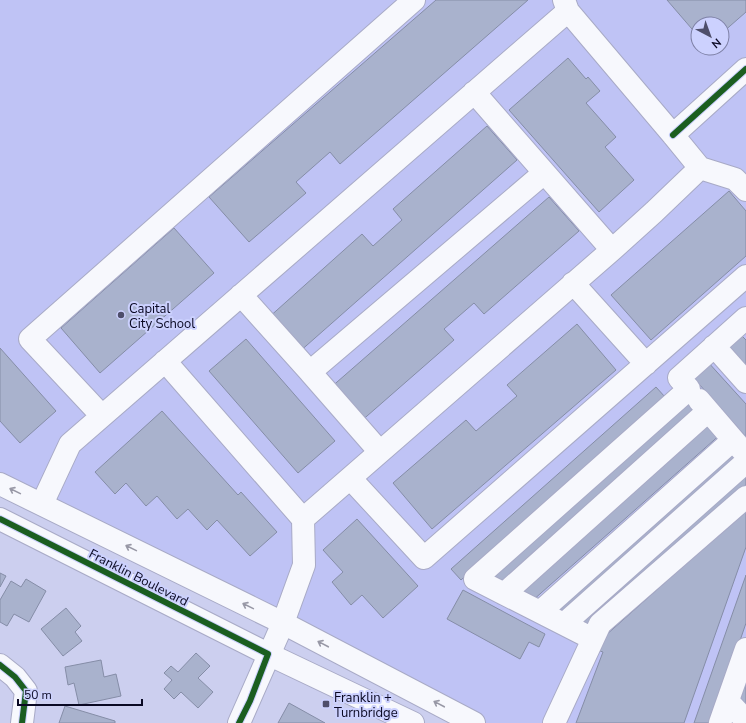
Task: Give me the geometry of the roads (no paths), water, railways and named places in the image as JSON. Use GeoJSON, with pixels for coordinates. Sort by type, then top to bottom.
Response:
{"type":"FeatureCollection","features":[{"type":"Feature","properties":{"kind":"main road"},"geometry":{"type":"LineString","coordinates":[[102,416],[30,339],[414,0]]}},
{"type":"Feature","properties":{"kind":"main road"},"geometry":{"type":"LineString","coordinates":[[42,504],[70,444],[474,92],[566,6],[700,168],[735,179],[746,190]]}},
{"type":"Feature","properties":{"kind":"main road"},"geometry":{"type":"LineString","coordinates":[[673,135],[746,69]]}},
{"type":"Feature","properties":{"kind":"main road"},"geometry":{"type":"LineString","coordinates":[[474,92],[612,250]]}},
{"type":"Feature","properties":{"kind":"main road"},"geometry":{"type":"LineString","coordinates":[[303,519],[612,250],[700,168]]}},
{"type":"Feature","properties":{"kind":"main road"},"geometry":{"type":"LineString","coordinates":[[310,372],[544,173]]}},
{"type":"Feature","properties":{"kind":"main road"},"geometry":{"type":"LineString","coordinates":[[350,478],[424,558],[746,276]]}},
{"type":"Feature","properties":{"kind":"main road"},"geometry":{"type":"LineString","coordinates":[[574,283],[646,364]]}},
{"type":"Feature","properties":{"kind":"main road"},"geometry":{"type":"LineString","coordinates":[[242,295],[380,452]]}},
{"type":"Feature","properties":{"kind":"main road"},"geometry":{"type":"LineString","coordinates":[[540,612],[739,448],[679,378],[714,346],[744,323]]}},
{"type":"Feature","properties":{"kind":"main road"},"geometry":{"type":"LineString","coordinates":[[714,346],[746,382]]}},
{"type":"Feature","properties":{"kind":"main road"},"geometry":{"type":"LineString","coordinates":[[165,361],[303,519],[304,564],[283,623],[268,654],[250,701],[239,723]]}},
{"type":"Feature","properties":{"kind":"main road"},"geometry":{"type":"LineString","coordinates":[[593,639],[475,579],[689,389]]}},
{"type":"Feature","properties":{"kind":"main road"},"geometry":{"type":"LineString","coordinates":[[504,594],[708,411]]}},
{"type":"Feature","properties":{"kind":"main road"},"geometry":{"type":"LineString","coordinates":[[564,624],[746,462]]}},
{"type":"Feature","properties":{"kind":"main road","name":"Franklin Boulevard"},"geometry":{"type":"LineString","coordinates":[[0,484],[283,623],[474,723]]}},
{"type":"Feature","properties":{"kind":"main road"},"geometry":{"type":"LineString","coordinates":[[554,723],[600,624],[746,497]]}},
{"type":"Feature","properties":{"kind":"main road","name":"Franklin Boulevard"},"geometry":{"type":"LineString","coordinates":[[0,519],[268,654],[413,723]]}},
{"type":"Feature","properties":{"kind":"main road"},"geometry":{"type":"LineString","coordinates":[[720,723],[745,655]]}},
{"type":"Feature","properties":{"kind":"main road"},"geometry":{"type":"LineString","coordinates":[[0,665],[15,677],[26,691],[22,723]]}},
{"type":"Feature","properties":{"kind":"main road"},"geometry":{"type":"LineString","coordinates":[[728,700],[746,721]]}},
{"type":"Feature","properties":{"kind":"place","name":"Capital City School"},"geometry":{"type":"Point","coordinates":[121,315]}},
{"type":"Feature","properties":{"kind":"place","name":"Franklin + Turnbridge"},"geometry":{"type":"Point","coordinates":[326,704]}}]}
